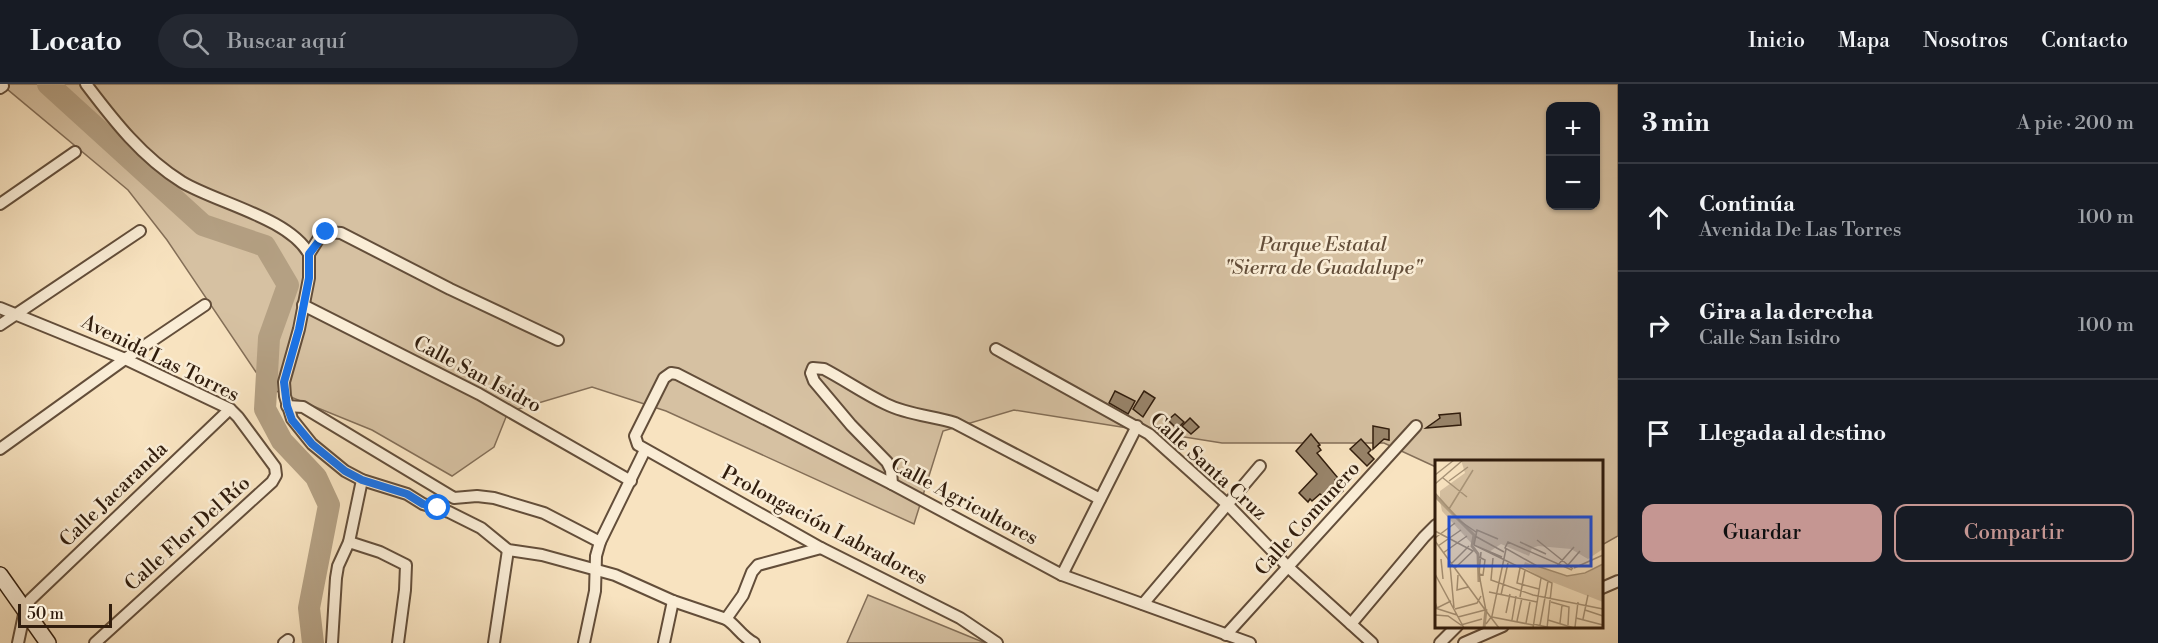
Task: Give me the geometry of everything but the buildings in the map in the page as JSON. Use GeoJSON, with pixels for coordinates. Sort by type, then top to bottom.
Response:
{"type":"FeatureCollection","features":[{"type":"Feature","properties":{"kind":"street"},"geometry":{"type":"LineString","coordinates":[[86,84],[124,133],[160,166],[202,193],[245,210],[283,229],[300,241],[309,254]]}},
{"type":"Feature","properties":{"kind":"street"},"geometry":{"type":"LineString","coordinates":[[0,204],[75,152]]}},
{"type":"Feature","properties":{"kind":"street"},"geometry":{"type":"LineString","coordinates":[[0,325],[140,231]]}},
{"type":"Feature","properties":{"kind":"street"},"geometry":{"type":"LineString","coordinates":[[558,340],[450,289],[341,233],[330,231],[322,234],[309,254],[309,278],[299,329],[284,382],[287,406],[292,420],[312,444],[345,471],[362,480],[407,494],[423,504],[449,512],[488,532],[508,550],[542,555],[615,575],[673,601],[726,619],[731,622],[738,638],[754,643]]}},
{"type":"Feature","properties":{"kind":"street"},"geometry":{"type":"LineString","coordinates":[[0,449],[204,305]]}},
{"type":"Feature","properties":{"kind":"street","name":"Calle San Isidro"},"geometry":{"type":"LineString","coordinates":[[303,305],[479,394],[631,481]]}},
{"type":"Feature","properties":{"kind":"street","name":"Avenida Las Torres"},"geometry":{"type":"LineString","coordinates":[[0,308],[125,359],[230,409],[275,467],[276,475]]}},
{"type":"Feature","properties":{"kind":"street","name":"Calle Santa Cruz"},"geometry":{"type":"LineString","coordinates":[[996,349],[1149,434],[1228,505],[1288,567],[1372,643]]}},
{"type":"Feature","properties":{"kind":"street"},"geometry":{"type":"LineString","coordinates":[[892,484],[891,470],[887,462],[851,425],[814,381],[811,373],[813,368],[824,369],[887,405],[906,412],[955,423],[1100,499]]}},
{"type":"Feature","properties":{"kind":"street","name":"Prolongación Labradores"},"geometry":{"type":"LineString","coordinates":[[671,373],[664,378],[635,436],[635,441],[645,450],[821,548],[960,618],[997,643]]}},
{"type":"Feature","properties":{"kind":"street","name":"Calle Agricultores"},"geometry":{"type":"LineString","coordinates":[[671,373],[892,484],[1062,574],[1250,643]]}},
{"type":"Feature","properties":{"kind":"street"},"geometry":{"type":"LineString","coordinates":[[287,406],[303,407],[454,498],[477,496],[494,498],[544,513],[600,542]]}},
{"type":"Feature","properties":{"kind":"street","name":"Calle Jacaranda"},"geometry":{"type":"LineString","coordinates":[[25,610],[30,600],[230,409]]}},
{"type":"Feature","properties":{"kind":"street"},"geometry":{"type":"LineString","coordinates":[[1062,574],[1137,426]]}},
{"type":"Feature","properties":{"kind":"street","name":"Calle Comunero"},"geometry":{"type":"LineString","coordinates":[[1226,635],[1416,426]]}},
{"type":"Feature","properties":{"kind":"street"},"geometry":{"type":"LineString","coordinates":[[584,643],[595,591],[595,569],[600,542],[645,450]]}},
{"type":"Feature","properties":{"kind":"street"},"geometry":{"type":"LineString","coordinates":[[1143,604],[1260,466]]}},
{"type":"Feature","properties":{"kind":"street","name":"Calle Flor Del Río"},"geometry":{"type":"LineString","coordinates":[[95,643],[272,482],[276,475]]}},
{"type":"Feature","properties":{"kind":"street"},"geometry":{"type":"LineString","coordinates":[[332,643],[338,566],[349,542],[362,480]]}},
{"type":"Feature","properties":{"kind":"street"},"geometry":{"type":"LineString","coordinates":[[449,512],[454,498]]}},
{"type":"Feature","properties":{"kind":"street"},"geometry":{"type":"LineString","coordinates":[[1352,624],[1435,527]]}},
{"type":"Feature","properties":{"kind":"street"},"geometry":{"type":"LineString","coordinates":[[349,542],[380,552],[406,565],[398,643]]}},
{"type":"Feature","properties":{"kind":"street"},"geometry":{"type":"LineString","coordinates":[[726,619],[743,595],[752,572],[758,565],[821,548]]}},
{"type":"Feature","properties":{"kind":"street"},"geometry":{"type":"LineString","coordinates":[[494,643],[508,550]]}},
{"type":"Feature","properties":{"kind":"street"},"geometry":{"type":"LineString","coordinates":[[0,575],[48,643]]}},
{"type":"Feature","properties":{"kind":"street"},"geometry":{"type":"LineString","coordinates":[[1603,588],[1618,581]]}},
{"type":"Feature","properties":{"kind":"street"},"geometry":{"type":"LineString","coordinates":[[664,643],[673,601]]}},
{"type":"Feature","properties":{"kind":"street"},"geometry":{"type":"LineString","coordinates":[[18,643],[25,610]]}},
{"type":"Feature","properties":{"kind":"street"},"geometry":{"type":"LineString","coordinates":[[1440,643],[1456,628]]}},
{"type":"Feature","properties":{"kind":"street"},"geometry":{"type":"LineString","coordinates":[[1464,643],[1501,628]]}},
{"type":"Feature","properties":{"kind":"green space","name":"Parque Estatal \"Sierra de Guadalupe\""},"geometry":{"type":"Polygon","coordinates":[[[1,84],[1618,84],[1618,536],[1603,544],[1603,460],[1435,460],[1435,467],[1384,443],[1222,443],[1014,410],[943,431],[914,524],[666,411],[592,387],[508,412],[494,447],[452,476],[372,430],[266,387],[167,240],[128,190],[1,84]]]}},
{"type":"Feature","properties":{"kind":"green space"},"geometry":{"type":"Polygon","coordinates":[[[868,595],[973,638],[985,643],[847,643],[868,595]]]}},
{"type":"Feature","properties":{"kind":"waterway"},"geometry":{"type":"LineString","coordinates":[[48,84],[203,225],[265,246],[288,285],[269,338],[265,409],[282,441],[316,477],[329,505],[309,608],[313,643]]}},
{"type":"Feature","properties":{"kind":"route"},"geometry":{"type":"LineString","coordinates":[[326,232],[322,234],[309,254],[309,278],[299,329],[284,382],[287,406],[292,420],[312,444],[345,471],[362,480],[407,494],[423,504],[438,508]]}}]}
